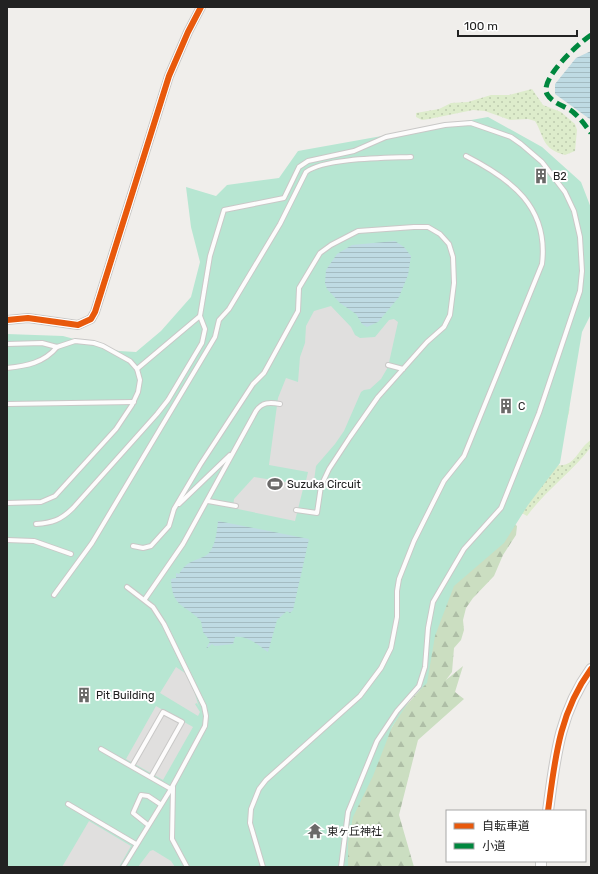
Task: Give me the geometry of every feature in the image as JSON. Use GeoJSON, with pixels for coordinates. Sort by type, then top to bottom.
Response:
{"type":"FeatureCollection","features":[{"type":"Feature","properties":{"kind":"street"},"geometry":{"type":"LineString","coordinates":[[7,320],[28,318],[78,325],[91,319],[95,312],[169,76],[188,32],[201,7]]}},
{"type":"Feature","properties":{"kind":"street"},"geometry":{"type":"LineString","coordinates":[[548,810],[561,730],[572,700],[591,670]]}},
{"type":"Feature","properties":{"kind":"lane"},"geometry":{"type":"LineString","coordinates":[[36,524],[50,523],[64,517],[168,400],[202,343],[205,329],[200,316],[210,256],[224,210],[284,198],[297,171],[303,164],[354,151],[386,136],[445,125],[471,123],[511,138],[530,150],[542,162],[565,192],[574,211],[580,237],[582,271],[580,290],[539,413],[501,508],[464,550],[433,602],[428,628],[425,667],[419,686],[397,711],[377,741],[348,812],[341,867]]}},
{"type":"Feature","properties":{"kind":"lane"},"geometry":{"type":"LineString","coordinates":[[263,867],[250,824],[254,800],[266,780],[360,696],[372,682],[387,659],[396,628],[397,591],[399,579],[409,554],[444,481],[464,456],[542,264],[544,248],[542,233],[527,201],[508,182],[466,156]]}},
{"type":"Feature","properties":{"kind":"lane"},"geometry":{"type":"LineString","coordinates":[[54,595],[92,543],[215,336],[219,320],[229,309],[280,224],[306,172],[314,168],[352,159],[410,157]]}},
{"type":"Feature","properties":{"kind":"lane"},"geometry":{"type":"LineString","coordinates":[[133,546],[145,548],[150,546],[169,526],[174,509],[200,465],[249,390],[264,373],[298,311],[299,288],[320,253],[358,231],[428,227],[440,234],[449,244],[453,257],[454,283],[450,315],[444,327],[378,397],[329,469],[321,486],[317,513],[296,510]]}},
{"type":"Feature","properties":{"kind":"lane"},"geometry":{"type":"LineString","coordinates":[[137,368],[200,316]]}},
{"type":"Feature","properties":{"kind":"lane"},"geometry":{"type":"LineString","coordinates":[[7,368],[26,366],[41,361],[57,347],[75,341],[94,343],[124,357],[137,368],[140,380],[134,402],[108,437],[55,496],[46,502],[7,503]]}},
{"type":"Feature","properties":{"kind":"lane"},"geometry":{"type":"LineString","coordinates":[[7,344],[42,343],[57,347]]}},
{"type":"Feature","properties":{"kind":"lane"},"geometry":{"type":"LineString","coordinates":[[388,365],[403,369]]}},
{"type":"Feature","properties":{"kind":"lane"},"geometry":{"type":"LineString","coordinates":[[7,404],[134,402]]}},
{"type":"Feature","properties":{"kind":"lane"},"geometry":{"type":"LineString","coordinates":[[145,599],[178,554],[259,406],[266,403],[280,404]]}},
{"type":"Feature","properties":{"kind":"lane"},"geometry":{"type":"LineString","coordinates":[[174,509],[232,453]]}},
{"type":"Feature","properties":{"kind":"lane"},"geometry":{"type":"LineString","coordinates":[[208,501],[236,506]]}},
{"type":"Feature","properties":{"kind":"lane"},"geometry":{"type":"LineString","coordinates":[[7,540],[34,541],[71,554]]}},
{"type":"Feature","properties":{"kind":"lane"},"geometry":{"type":"LineString","coordinates":[[123,867],[160,804],[172,787],[205,726],[206,711],[164,624],[153,607],[145,599],[127,587]]}},
{"type":"Feature","properties":{"kind":"lane"},"geometry":{"type":"LineString","coordinates":[[132,766],[163,712],[182,722],[151,777]]}},
{"type":"Feature","properties":{"kind":"lane"},"geometry":{"type":"LineString","coordinates":[[101,749],[172,787]]}},
{"type":"Feature","properties":{"kind":"lane"},"geometry":{"type":"LineString","coordinates":[[172,787],[172,839],[187,867]]}},
{"type":"Feature","properties":{"kind":"lane"},"geometry":{"type":"LineString","coordinates":[[148,825],[133,813],[141,795],[148,796],[160,804]]}},
{"type":"Feature","properties":{"kind":"lane"},"geometry":{"type":"LineString","coordinates":[[68,804],[136,844]]}},
{"type":"Feature","properties":{"kind":"green space"},"geometry":{"type":"Polygon","coordinates":[[[532,89],[543,105],[561,112],[575,124],[577,130],[575,151],[565,155],[552,150],[545,142],[535,121],[528,119],[510,120],[485,111],[473,110],[422,120],[416,117],[416,113],[439,109],[451,103],[468,102],[491,95],[509,95],[532,89]]]}},
{"type":"Feature","properties":{"kind":"green space","name":"Suzuka Circuit"},"geometry":{"type":"Polygon","coordinates":[[[488,117],[542,147],[581,182],[591,208],[591,314],[582,332],[560,463],[528,505],[504,543],[454,586],[435,636],[427,683],[410,700],[392,727],[373,776],[353,817],[348,843],[348,867],[7,867],[7,334],[63,336],[119,351],[136,352],[161,331],[191,297],[200,262],[191,227],[186,187],[216,196],[227,185],[279,178],[298,151],[488,117]]]}},
{"type":"Feature","properties":{"kind":"green space"},"geometry":{"type":"Polygon","coordinates":[[[570,397],[569,413],[561,436],[557,465],[563,465],[572,461],[591,440],[591,447],[576,465],[542,498],[527,516],[520,512],[570,397]]]}},
{"type":"Feature","properties":{"kind":"green space"},"geometry":{"type":"Polygon","coordinates":[[[510,520],[517,526],[516,535],[503,555],[494,576],[473,598],[466,608],[463,620],[464,630],[461,640],[454,648],[452,672],[446,680],[463,666],[455,692],[464,699],[418,740],[399,815],[414,867],[345,867],[350,818],[389,732],[403,709],[420,690],[441,594],[510,520]]]}},
{"type":"Feature","properties":{"kind":"shaded area"},"geometry":{"type":"Polygon","coordinates":[[[331,306],[351,327],[355,335],[360,338],[375,337],[389,320],[394,319],[398,322],[388,367],[381,379],[370,389],[361,392],[344,431],[316,466],[313,488],[305,485],[308,472],[269,465],[278,398],[286,378],[298,382],[300,357],[305,343],[306,326],[314,311],[331,306]]]}},
{"type":"Feature","properties":{"kind":"shaded area"},"geometry":{"type":"Polygon","coordinates":[[[254,477],[304,485],[295,521],[233,508],[234,499],[254,477]]]}},
{"type":"Feature","properties":{"kind":"shaded area"},"geometry":{"type":"Polygon","coordinates":[[[176,667],[185,673],[194,691],[199,707],[197,703],[195,704],[200,712],[198,716],[160,693],[176,667]]]}},
{"type":"Feature","properties":{"kind":"shaded area"},"geometry":{"type":"Polygon","coordinates":[[[156,706],[193,727],[163,780],[126,759],[156,706]]]}},
{"type":"Feature","properties":{"kind":"shaded area"},"geometry":{"type":"Polygon","coordinates":[[[89,821],[131,846],[119,867],[62,867],[89,821]]]}},
{"type":"Feature","properties":{"kind":"shaded area"},"geometry":{"type":"Polygon","coordinates":[[[153,850],[171,861],[175,867],[138,867],[150,851],[153,850]]]}},
{"type":"Feature","properties":{"kind":"water"},"geometry":{"type":"Polygon","coordinates":[[[591,51],[591,120],[555,94],[555,84],[576,58],[591,51]]]}},
{"type":"Feature","properties":{"kind":"water"},"geometry":{"type":"Polygon","coordinates":[[[395,241],[404,247],[411,256],[408,275],[399,297],[378,322],[367,327],[362,324],[356,314],[340,303],[327,289],[325,283],[326,270],[337,254],[352,245],[395,241]]]}},
{"type":"Feature","properties":{"kind":"water"},"geometry":{"type":"Polygon","coordinates":[[[218,521],[309,539],[293,610],[290,613],[287,611],[277,620],[268,652],[252,641],[239,637],[235,637],[233,644],[215,646],[212,644],[206,649],[210,641],[203,632],[201,621],[180,604],[174,595],[171,579],[176,578],[176,573],[179,574],[187,564],[208,554],[214,543],[218,521]]]}},
{"type":"Feature","properties":{"kind":"marked path"},"geometry":{"type":"LineString","coordinates":[[591,35],[578,45],[554,71],[546,87],[549,97],[573,112],[591,133]]}},
{"type":"Feature","properties":{"kind":"cycle path"},"geometry":{"type":"LineString","coordinates":[[7,320],[28,318],[78,325],[91,319],[95,312],[169,76],[188,32],[201,7]]}},
{"type":"Feature","properties":{"kind":"cycle path"},"geometry":{"type":"LineString","coordinates":[[548,810],[556,755],[565,720],[580,686],[591,669]]}},
{"type":"Feature","properties":{"kind":"place","name":"B2"},"geometry":{"type":"Point","coordinates":[541,176]}},
{"type":"Feature","properties":{"kind":"place","name":"C"},"geometry":{"type":"Point","coordinates":[506,406]}},
{"type":"Feature","properties":{"kind":"place","name":"Suzuka Circuit"},"geometry":{"type":"Point","coordinates":[275,484]}},
{"type":"Feature","properties":{"kind":"place","name":"Pit Building"},"geometry":{"type":"Point","coordinates":[84,695]}},
{"type":"Feature","properties":{"kind":"place","name":"東ヶ丘神社"},"geometry":{"type":"Point","coordinates":[315,831]}}]}
